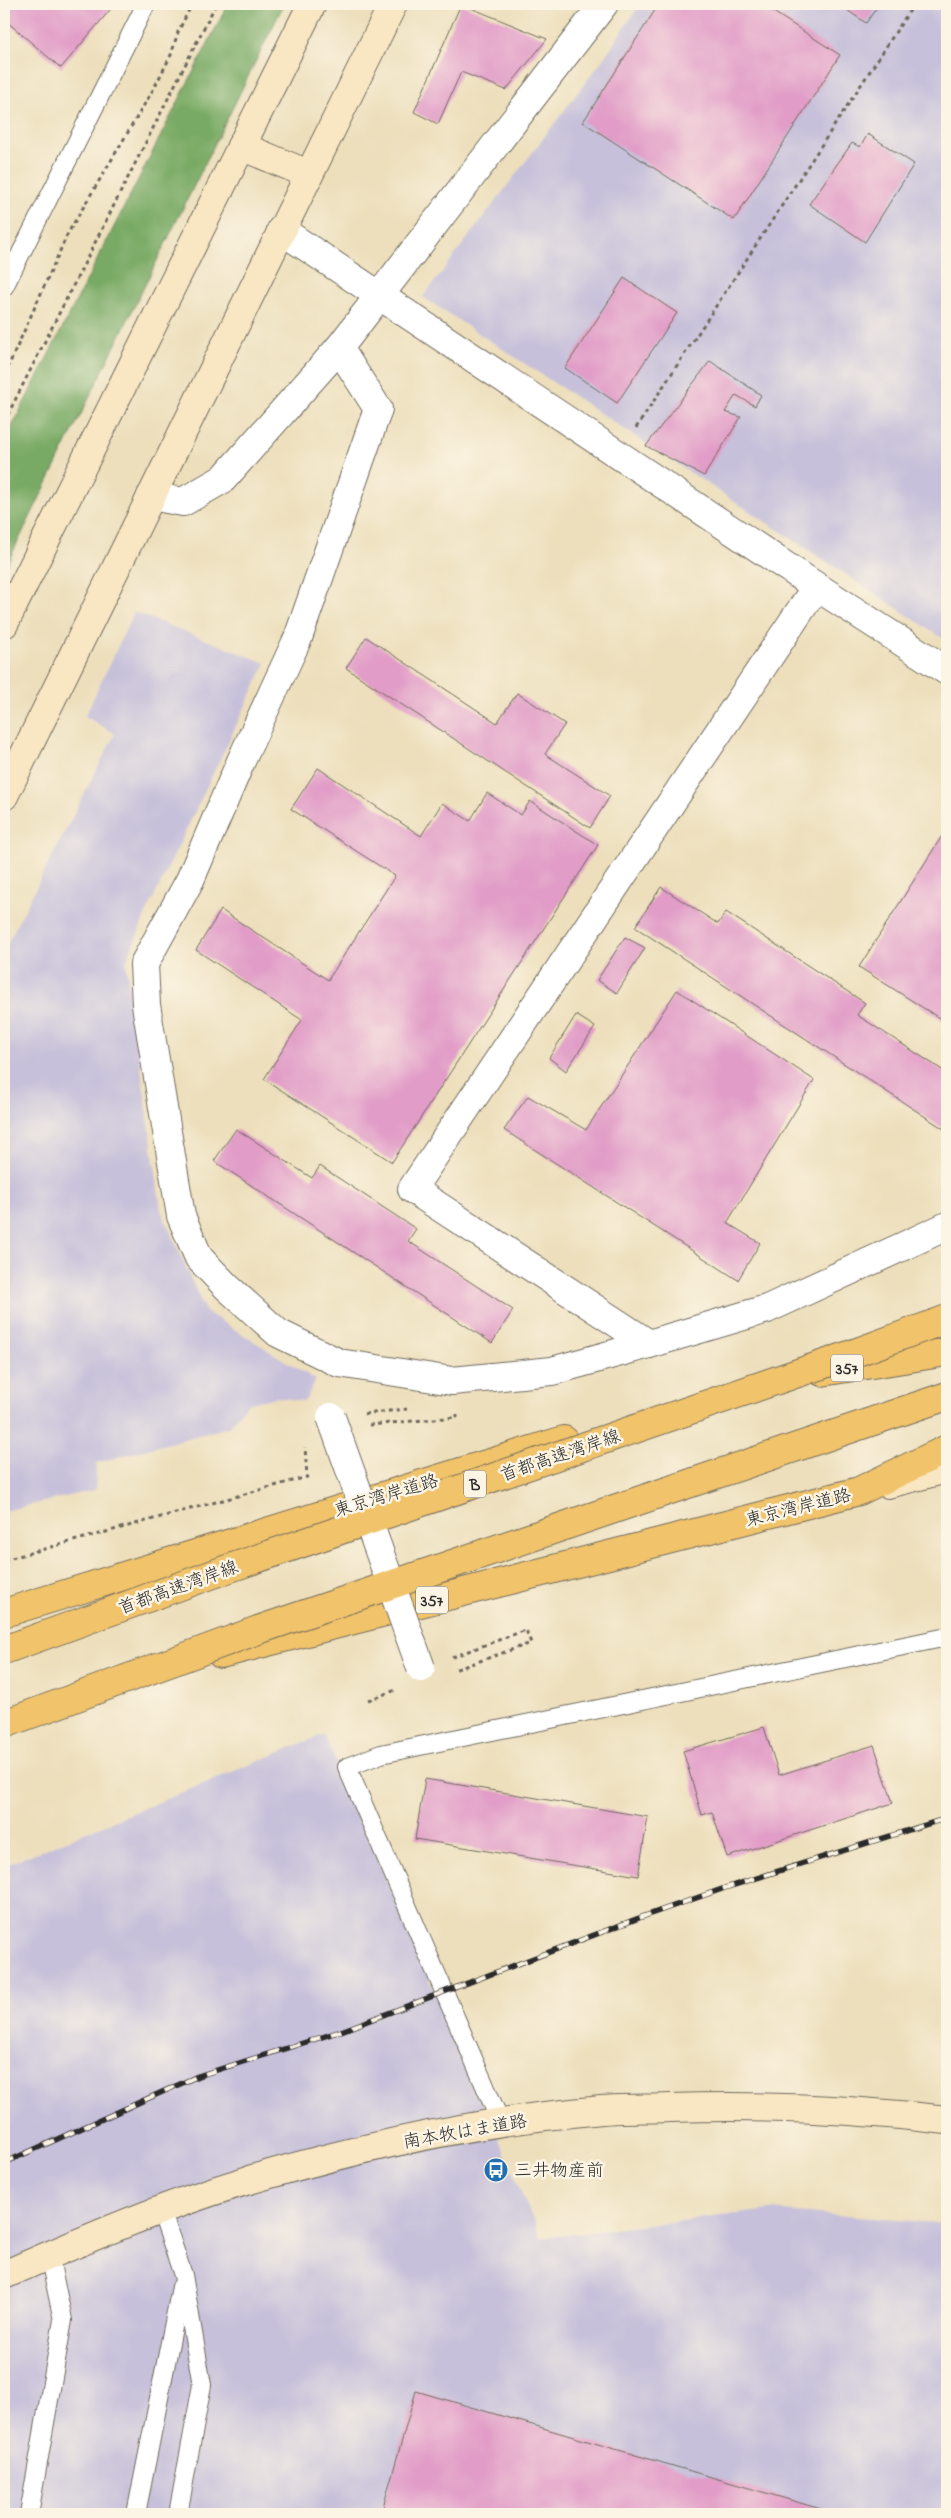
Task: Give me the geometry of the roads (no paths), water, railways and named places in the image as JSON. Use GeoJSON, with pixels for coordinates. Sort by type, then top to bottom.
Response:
{"type":"FeatureCollection","features":[{"type":"Feature","properties":{"kind":"highway","name":"首都高速湾岸線"},"geometry":{"type":"LineString","coordinates":[[4,1650],[230,1568],[830,1362],[947,1317]]}},
{"type":"Feature","properties":{"kind":"highway","name":"東京湾岸道路"},"geometry":{"type":"LineString","coordinates":[[4,1613],[748,1384],[947,1352]]}},
{"type":"Feature","properties":{"kind":"highway"},"geometry":{"type":"LineString","coordinates":[[4,1724],[258,1630],[947,1396]]}},
{"type":"Feature","properties":{"kind":"highway","name":"東京湾岸道路"},"geometry":{"type":"LineString","coordinates":[[4,1710],[859,1491],[947,1450]]}},
{"type":"Feature","properties":{"kind":"highway"},"geometry":{"type":"LineString","coordinates":[[4,1632],[230,1568]]}},
{"type":"Feature","properties":{"kind":"street"},"geometry":{"type":"LineString","coordinates":[[4,624],[312,4]]}},
{"type":"Feature","properties":{"kind":"street"},"geometry":{"type":"LineString","coordinates":[[4,796],[393,4]]}},
{"type":"Feature","properties":{"kind":"street"},"geometry":{"type":"LineString","coordinates":[[151,496],[183,502],[223,479],[339,348],[604,4]]}},
{"type":"Feature","properties":{"kind":"street"},"geometry":{"type":"LineString","coordinates":[[241,146],[308,174]]}},
{"type":"Feature","properties":{"kind":"street"},"geometry":{"type":"LineString","coordinates":[[281,230],[816,587],[947,671]]}},
{"type":"Feature","properties":{"kind":"street"},"geometry":{"type":"LineString","coordinates":[[339,348],[378,409],[298,638],[241,761],[190,880],[144,964],[146,1006],[180,1216],[199,1258],[227,1287],[278,1333],[340,1362],[452,1381],[552,1371],[767,1310],[947,1226]]}},
{"type":"Feature","properties":{"kind":"street"},"geometry":{"type":"LineString","coordinates":[[649,1344],[412,1189],[816,587]]}},
{"type":"Feature","properties":{"kind":"street"},"geometry":{"type":"LineString","coordinates":[[748,1384],[947,1317]]}},
{"type":"Feature","properties":{"kind":"street"},"geometry":{"type":"LineString","coordinates":[[331,1417],[413,1678]]}},
{"type":"Feature","properties":{"kind":"street"},"geometry":{"type":"LineString","coordinates":[[859,1491],[947,1469]]}},
{"type":"Feature","properties":{"kind":"street","name":"南本牧はま道路"},"geometry":{"type":"LineString","coordinates":[[4,2275],[161,2210],[262,2176],[358,2151],[501,2123],[593,2110],[719,2107],[838,2108],[947,2120]]}},
{"type":"Feature","properties":{"kind":"lane"},"geometry":{"type":"LineString","coordinates":[[4,287],[146,4]]}},
{"type":"Feature","properties":{"kind":"lane"},"geometry":{"type":"LineString","coordinates":[[501,2123],[347,1767],[381,1754],[947,1637]]}},
{"type":"Feature","properties":{"kind":"lane"},"geometry":{"type":"LineString","coordinates":[[161,2210],[183,2275],[202,2386],[178,2514]]}},
{"type":"Feature","properties":{"kind":"lane"},"geometry":{"type":"LineString","coordinates":[[29,2514],[63,2320],[49,2255]]}},
{"type":"Feature","properties":{"kind":"lane"},"geometry":{"type":"LineString","coordinates":[[136,2514],[183,2275]]}},
{"type":"Feature","properties":{"kind":"railway"},"geometry":{"type":"LineString","coordinates":[[4,2163],[198,2076],[341,2031],[639,1918],[725,1888],[947,1818]]}},
{"type":"Feature","properties":{"kind":"place","name":"三井物産前"},"geometry":{"type":"Point","coordinates":[496,2170]}}]}
